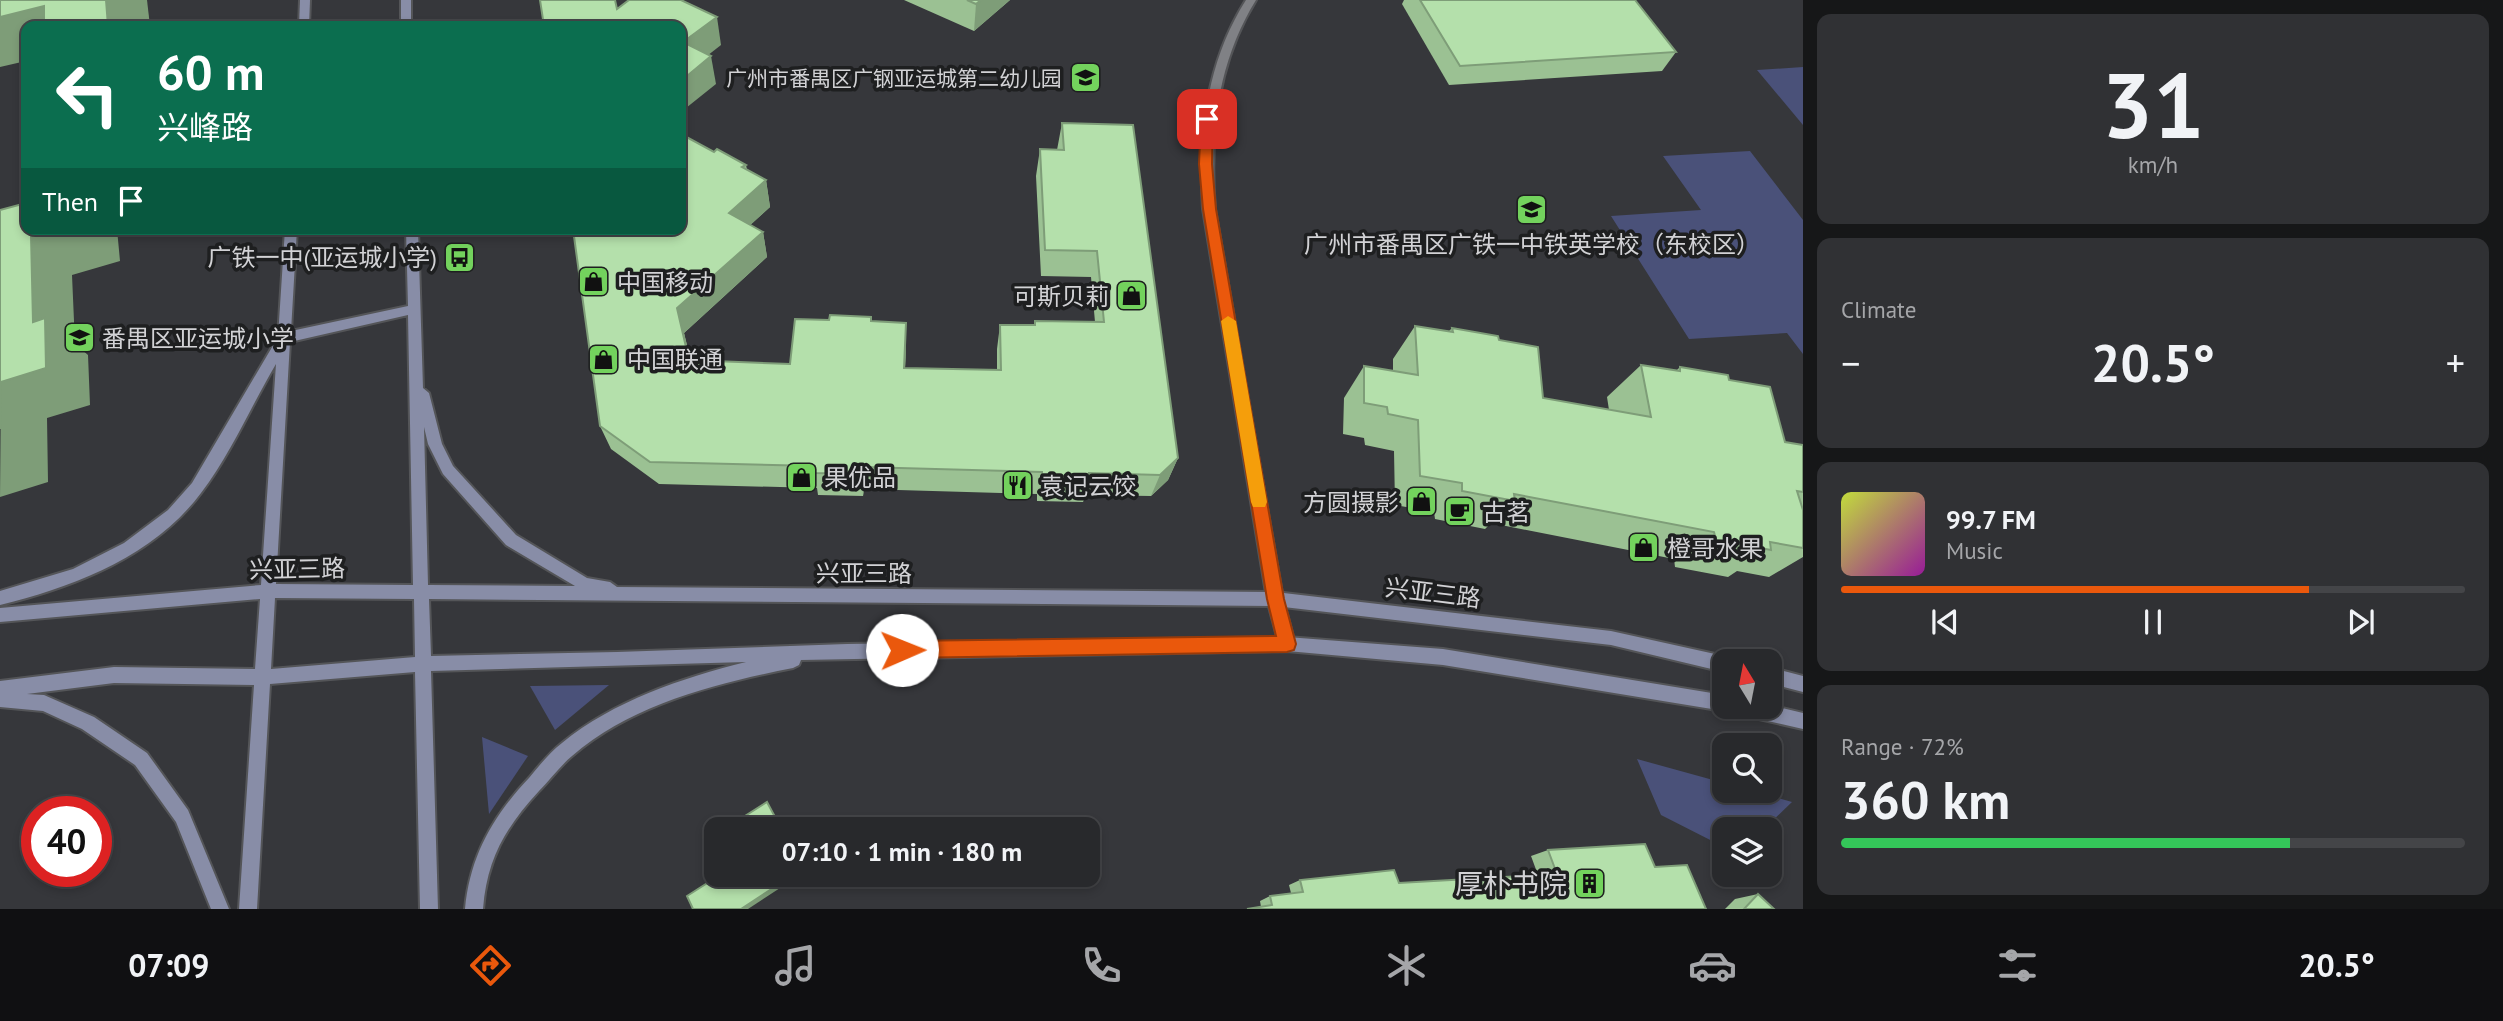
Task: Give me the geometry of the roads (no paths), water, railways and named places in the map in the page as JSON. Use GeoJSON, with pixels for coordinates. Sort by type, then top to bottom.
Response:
{"type":"FeatureCollection","features":[{"type":"Feature","properties":{"kind":"street"},"geometry":{"type":"LineString","coordinates":[[304,21],[305,0]]}},
{"type":"Feature","properties":{"kind":"street"},"geometry":{"type":"LineString","coordinates":[[406,0],[406,21]]}},
{"type":"Feature","properties":{"kind":"street"},"geometry":{"type":"LineString","coordinates":[[1251,0],[1221,66],[1207,119],[1205,164],[1209,209],[1275,599],[1287,644]]}},
{"type":"Feature","properties":{"kind":"street"},"geometry":{"type":"LineString","coordinates":[[248,909],[291,235]]}},
{"type":"Feature","properties":{"kind":"street"},"geometry":{"type":"LineString","coordinates":[[412,235],[429,909]]}},
{"type":"Feature","properties":{"kind":"street"},"geometry":{"type":"LineString","coordinates":[[0,598],[53,583],[95,566],[130,547],[166,520],[191,496],[211,466],[284,338],[414,309]]}},
{"type":"Feature","properties":{"kind":"street"},"geometry":{"type":"LineString","coordinates":[[415,368],[435,444],[448,470],[511,540],[584,584],[648,596]]}},
{"type":"Feature","properties":{"kind":"street","name":"兴亚三路"},"geometry":{"type":"LineString","coordinates":[[0,615],[268,591],[1275,599],[1611,638],[1712,661]]}},
{"type":"Feature","properties":{"kind":"street"},"geometry":{"type":"LineString","coordinates":[[0,689],[114,675],[263,677],[423,664],[847,651],[1287,644],[1443,657],[1712,701]]}},
{"type":"Feature","properties":{"kind":"street"},"geometry":{"type":"LineString","coordinates":[[474,909],[482,860],[495,832],[513,805],[566,750],[607,723],[700,683],[735,671],[847,651]]}},
{"type":"Feature","properties":{"kind":"street"},"geometry":{"type":"LineString","coordinates":[[1782,678],[1803,684]]}},
{"type":"Feature","properties":{"kind":"street"},"geometry":{"type":"LineString","coordinates":[[0,699],[44,703],[88,723],[141,759],[182,816],[220,909]]}},
{"type":"Feature","properties":{"kind":"street"},"geometry":{"type":"LineString","coordinates":[[1782,716],[1803,721]]}},
{"type":"Feature","properties":{"kind":"place","name":"广州市番禺区广钢亚运城第二幼儿园"},"geometry":{"type":"Point","coordinates":[1085,78]}},
{"type":"Feature","properties":{"kind":"place","name":"广州市番禺区广铁一中铁英学校（东校区）"},"geometry":{"type":"Point","coordinates":[1532,210]}},
{"type":"Feature","properties":{"kind":"place","name":"广铁一中(亚运城小学)"},"geometry":{"type":"Point","coordinates":[460,257]}},
{"type":"Feature","properties":{"kind":"place","name":"中国移动"},"geometry":{"type":"Point","coordinates":[594,282]}},
{"type":"Feature","properties":{"kind":"place","name":"可斯贝莉"},"geometry":{"type":"Point","coordinates":[1132,296]}},
{"type":"Feature","properties":{"kind":"place","name":"番禺区亚运城小学"},"geometry":{"type":"Point","coordinates":[79,338]}},
{"type":"Feature","properties":{"kind":"place","name":"中国联通"},"geometry":{"type":"Point","coordinates":[604,359]}},
{"type":"Feature","properties":{"kind":"place","name":"果优品"},"geometry":{"type":"Point","coordinates":[801,477]}},
{"type":"Feature","properties":{"kind":"place","name":"袁记云饺"},"geometry":{"type":"Point","coordinates":[1017,486]}},
{"type":"Feature","properties":{"kind":"place","name":"方圆摄影"},"geometry":{"type":"Point","coordinates":[1422,502]}},
{"type":"Feature","properties":{"kind":"place","name":"古茗"},"geometry":{"type":"Point","coordinates":[1459,512]}},
{"type":"Feature","properties":{"kind":"place","name":"橙哥水果"},"geometry":{"type":"Point","coordinates":[1644,548]}},
{"type":"Feature","properties":{"kind":"place","name":"厚朴书院"},"geometry":{"type":"Point","coordinates":[1590,883]}}]}
